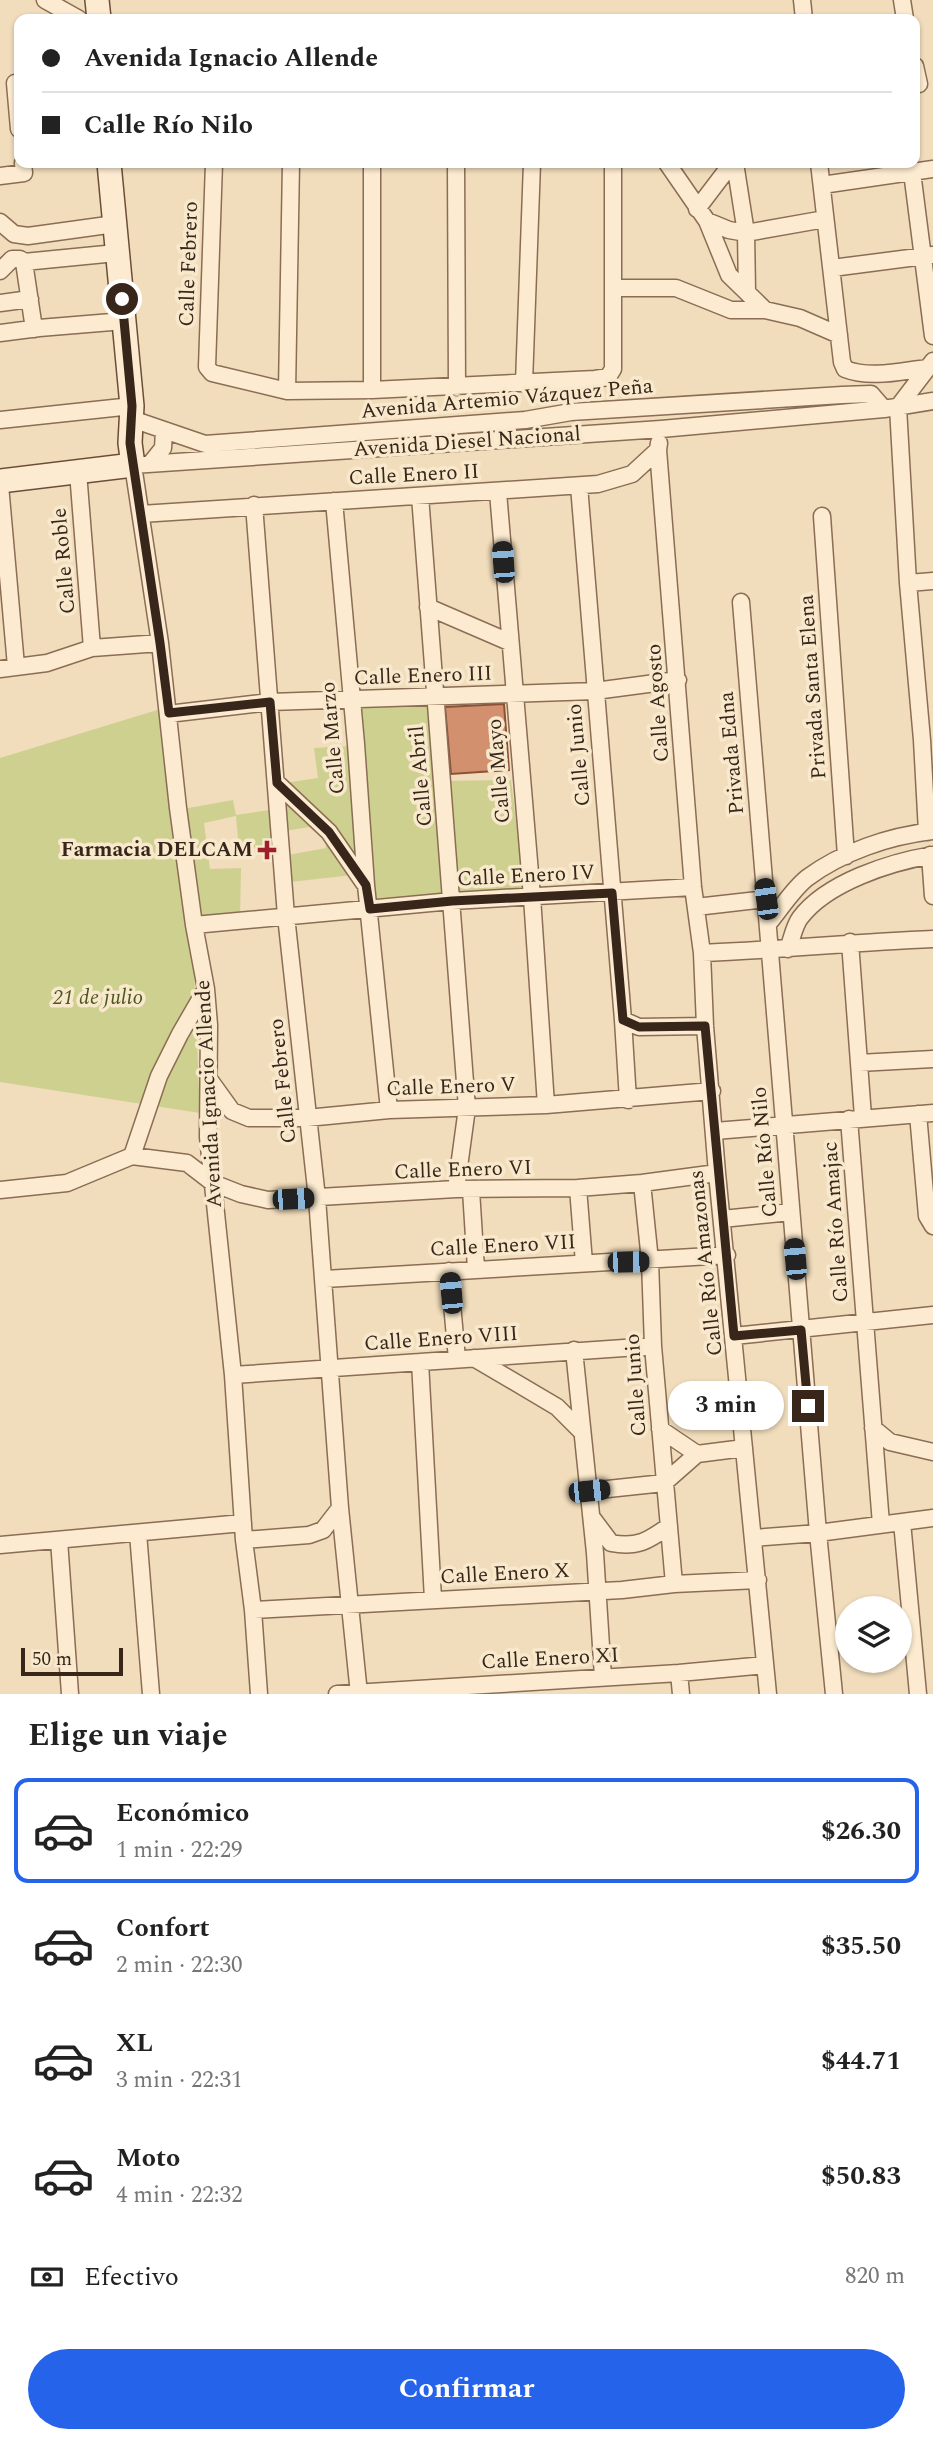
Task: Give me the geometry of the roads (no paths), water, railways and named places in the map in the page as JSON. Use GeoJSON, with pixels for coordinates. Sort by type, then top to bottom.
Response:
{"type":"FeatureCollection","features":[{"type":"Feature","properties":{"kind":"street"},"geometry":{"type":"LineString","coordinates":[[45,0],[69,14]]}},
{"type":"Feature","properties":{"kind":"street"},"geometry":{"type":"LineString","coordinates":[[0,176],[23,168]]}},
{"type":"Feature","properties":{"kind":"street","name":"Avenida Ignacio Allende"},"geometry":{"type":"LineString","coordinates":[[109,168],[132,412],[130,443],[142,464],[141,514],[160,643],[194,925],[206,989],[208,1137],[233,1375],[244,1539],[259,1694]]}},
{"type":"Feature","properties":{"kind":"street","name":"Calle Febrero"},"geometry":{"type":"LineString","coordinates":[[214,168],[207,367],[212,373],[287,391]]}},
{"type":"Feature","properties":{"kind":"street"},"geometry":{"type":"LineString","coordinates":[[291,168],[287,391],[457,387],[608,377],[613,369],[614,168]]}},
{"type":"Feature","properties":{"kind":"street"},"geometry":{"type":"LineString","coordinates":[[372,168],[372,390]]}},
{"type":"Feature","properties":{"kind":"street"},"geometry":{"type":"LineString","coordinates":[[456,168],[457,387]]}},
{"type":"Feature","properties":{"kind":"street"},"geometry":{"type":"LineString","coordinates":[[524,383],[532,168]]}},
{"type":"Feature","properties":{"kind":"street"},"geometry":{"type":"LineString","coordinates":[[670,168],[702,215],[729,275],[765,310]]}},
{"type":"Feature","properties":{"kind":"street"},"geometry":{"type":"LineString","coordinates":[[702,215],[731,168]]}},
{"type":"Feature","properties":{"kind":"street"},"geometry":{"type":"LineString","coordinates":[[735,168],[746,233],[747,292]]}},
{"type":"Feature","properties":{"kind":"street"},"geometry":{"type":"LineString","coordinates":[[819,168],[845,369],[857,373],[887,373],[930,364]]}},
{"type":"Feature","properties":{"kind":"street"},"geometry":{"type":"LineString","coordinates":[[822,185],[933,169]]}},
{"type":"Feature","properties":{"kind":"street"},"geometry":{"type":"LineString","coordinates":[[912,172],[928,256],[933,336]]}},
{"type":"Feature","properties":{"kind":"street"},"geometry":{"type":"LineString","coordinates":[[702,215],[729,230],[746,233],[825,219]]}},
{"type":"Feature","properties":{"kind":"street"},"geometry":{"type":"LineString","coordinates":[[0,222],[13,234],[27,236],[115,224]]}},
{"type":"Feature","properties":{"kind":"street"},"geometry":{"type":"LineString","coordinates":[[0,271],[19,259],[116,253]]}},
{"type":"Feature","properties":{"kind":"street"},"geometry":{"type":"LineString","coordinates":[[832,268],[928,256]]}},
{"type":"Feature","properties":{"kind":"street"},"geometry":{"type":"LineString","coordinates":[[19,259],[30,299],[34,328]]}},
{"type":"Feature","properties":{"kind":"street"},"geometry":{"type":"LineString","coordinates":[[614,288],[676,288],[731,310],[765,310],[800,318],[839,335]]}},
{"type":"Feature","properties":{"kind":"street"},"geometry":{"type":"LineString","coordinates":[[0,303],[30,299]]}},
{"type":"Feature","properties":{"kind":"street"},"geometry":{"type":"LineString","coordinates":[[0,333],[124,321]]}},
{"type":"Feature","properties":{"kind":"street"},"geometry":{"type":"LineString","coordinates":[[768,924],[805,879],[846,856],[884,840],[930,832],[928,740],[908,583],[891,408],[930,364]]}},
{"type":"Feature","properties":{"kind":"street","name":"Avenida Artemio Vázquez Peña"},"geometry":{"type":"LineString","coordinates":[[0,420],[132,412],[164,431],[205,444],[525,420],[571,412],[871,394],[891,408]]}},
{"type":"Feature","properties":{"kind":"street","name":"Avenida Diesel Nacional"},"geometry":{"type":"LineString","coordinates":[[0,483],[142,464],[661,429],[891,408],[933,401]]}},
{"type":"Feature","properties":{"kind":"street"},"geometry":{"type":"LineString","coordinates":[[658,407],[661,429],[658,450]]}},
{"type":"Feature","properties":{"kind":"street"},"geometry":{"type":"LineString","coordinates":[[142,464],[163,448],[164,431]]}},
{"type":"Feature","properties":{"kind":"street","name":"Calle Enero II"},"geometry":{"type":"LineString","coordinates":[[141,514],[598,484],[632,474],[658,450]]}},
{"type":"Feature","properties":{"kind":"street","name":"Calle Agosto"},"geometry":{"type":"LineString","coordinates":[[658,450],[693,887],[702,953]]}},
{"type":"Feature","properties":{"kind":"street","name":"Calle Roble"},"geometry":{"type":"LineString","coordinates":[[78,472],[92,648]]}},
{"type":"Feature","properties":{"kind":"street"},"geometry":{"type":"LineString","coordinates":[[0,483],[8,668],[47,663],[92,648],[160,643]]}},
{"type":"Feature","properties":{"kind":"street","name":"Calle Junio"},"geometry":{"type":"LineString","coordinates":[[579,486],[628,1100]]}},
{"type":"Feature","properties":{"kind":"street","name":"Calle Mayo"},"geometry":{"type":"LineString","coordinates":[[498,492],[547,1105]]}},
{"type":"Feature","properties":{"kind":"street","name":"Calle Abril"},"geometry":{"type":"LineString","coordinates":[[420,496],[467,1108],[463,1190],[476,1269]]}},
{"type":"Feature","properties":{"kind":"street","name":"Calle Marzo"},"geometry":{"type":"LineString","coordinates":[[334,500],[366,885],[389,1110]]}},
{"type":"Feature","properties":{"kind":"street","name":"Calle Febrero"},"geometry":{"type":"LineString","coordinates":[[254,505],[286,916],[325,1279],[340,1508],[359,1693]]}},
{"type":"Feature","properties":{"kind":"street","name":"Privada Santa Elena"},"geometry":{"type":"LineString","coordinates":[[822,516],[846,856]]}},
{"type":"Feature","properties":{"kind":"street"},"geometry":{"type":"LineString","coordinates":[[908,583],[933,581]]}},
{"type":"Feature","properties":{"kind":"street","name":"Privada Edna"},"geometry":{"type":"LineString","coordinates":[[741,603],[766,899]]}},
{"type":"Feature","properties":{"kind":"street"},"geometry":{"type":"LineString","coordinates":[[428,607],[509,642]]}},
{"type":"Feature","properties":{"kind":"street","name":"Calle Enero III"},"geometry":{"type":"LineString","coordinates":[[169,713],[270,702],[595,691],[678,680]]}},
{"type":"Feature","properties":{"kind":"street"},"geometry":{"type":"LineString","coordinates":[[277,783],[329,832],[366,885]]}},
{"type":"Feature","properties":{"kind":"street"},"geometry":{"type":"LineString","coordinates":[[788,948],[800,918],[823,897],[870,870],[932,855],[933,896]]}},
{"type":"Feature","properties":{"kind":"street","name":"Calle Enero IV"},"geometry":{"type":"LineString","coordinates":[[194,925],[452,901],[693,887]]}},
{"type":"Feature","properties":{"kind":"street"},"geometry":{"type":"LineString","coordinates":[[696,906],[766,899]]}},
{"type":"Feature","properties":{"kind":"street","name":"Calle Río Nilo"},"geometry":{"type":"LineString","coordinates":[[766,899],[818,1533],[834,1694]]}},
{"type":"Feature","properties":{"kind":"street"},"geometry":{"type":"LineString","coordinates":[[702,953],[933,939]]}},
{"type":"Feature","properties":{"kind":"street","name":"Calle Río Amajac"},"geometry":{"type":"LineString","coordinates":[[850,942],[859,1063],[856,1118],[864,1322],[881,1524]]}},
{"type":"Feature","properties":{"kind":"street","name":"Calle Río Amazonas"},"geometry":{"type":"LineString","coordinates":[[702,953],[717,1173],[768,1694]]}},
{"type":"Feature","properties":{"kind":"street"},"geometry":{"type":"LineString","coordinates":[[0,1190],[66,1183],[132,1156],[159,1076],[206,989]]}},
{"type":"Feature","properties":{"kind":"street"},"geometry":{"type":"LineString","coordinates":[[623,1020],[639,1027],[705,1026]]}},
{"type":"Feature","properties":{"kind":"street"},"geometry":{"type":"LineString","coordinates":[[859,1063],[933,1059]]}},
{"type":"Feature","properties":{"kind":"street","name":"Calle Enero V"},"geometry":{"type":"LineString","coordinates":[[209,1079],[232,1111],[249,1118],[307,1118],[389,1110],[547,1105],[712,1091]]}},
{"type":"Feature","properties":{"kind":"street"},"geometry":{"type":"LineString","coordinates":[[715,1131],[926,1113],[927,1216],[933,1226]]}},
{"type":"Feature","properties":{"kind":"street","name":"Calle Enero VI"},"geometry":{"type":"LineString","coordinates":[[132,1156],[187,1163],[213,1182],[241,1194],[268,1200],[463,1190],[578,1188],[717,1173]]}},
{"type":"Feature","properties":{"kind":"street","name":"Calle Junio"},"geometry":{"type":"LineString","coordinates":[[642,1183],[674,1584]]}},
{"type":"Feature","properties":{"kind":"street"},"geometry":{"type":"LineString","coordinates":[[578,1188],[584,1262]]}},
{"type":"Feature","properties":{"kind":"street"},"geometry":{"type":"LineString","coordinates":[[722,1219],[791,1212]]}},
{"type":"Feature","properties":{"kind":"street","name":"Calle Enero VII"},"geometry":{"type":"LineString","coordinates":[[325,1279],[727,1255]]}},
{"type":"Feature","properties":{"kind":"street"},"geometry":{"type":"LineString","coordinates":[[449,1270],[457,1359]]}},
{"type":"Feature","properties":{"kind":"street"},"geometry":{"type":"LineString","coordinates":[[734,1336],[933,1315]]}},
{"type":"Feature","properties":{"kind":"street","name":"Calle Enero VIII"},"geometry":{"type":"LineString","coordinates":[[233,1375],[653,1346]]}},
{"type":"Feature","properties":{"kind":"street"},"geometry":{"type":"LineString","coordinates":[[574,1350],[598,1591],[603,1677]]}},
{"type":"Feature","properties":{"kind":"street"},"geometry":{"type":"LineString","coordinates":[[474,1358],[557,1407],[582,1432]]}},
{"type":"Feature","properties":{"kind":"street"},"geometry":{"type":"LineString","coordinates":[[420,1362],[433,1599]]}},
{"type":"Feature","properties":{"kind":"street"},"geometry":{"type":"LineString","coordinates":[[873,1428],[890,1442],[933,1452]]}},
{"type":"Feature","properties":{"kind":"street"},"geometry":{"type":"LineString","coordinates":[[660,1429],[697,1454]]}},
{"type":"Feature","properties":{"kind":"street"},"geometry":{"type":"LineString","coordinates":[[589,1491],[664,1483],[697,1454],[744,1448]]}},
{"type":"Feature","properties":{"kind":"street"},"geometry":{"type":"LineString","coordinates":[[244,1539],[316,1533],[323,1530],[340,1508]]}},
{"type":"Feature","properties":{"kind":"street"},"geometry":{"type":"LineString","coordinates":[[591,1517],[611,1543],[629,1546],[653,1538],[669,1526]]}},
{"type":"Feature","properties":{"kind":"street"},"geometry":{"type":"LineString","coordinates":[[753,1538],[818,1533],[933,1518]]}},
{"type":"Feature","properties":{"kind":"street"},"geometry":{"type":"LineString","coordinates":[[0,1545],[243,1522]]}},
{"type":"Feature","properties":{"kind":"street"},"geometry":{"type":"LineString","coordinates":[[902,1522],[918,1694]]}},
{"type":"Feature","properties":{"kind":"street"},"geometry":{"type":"LineString","coordinates":[[138,1533],[151,1694]]}},
{"type":"Feature","properties":{"kind":"street"},"geometry":{"type":"LineString","coordinates":[[59,1540],[70,1694]]}},
{"type":"Feature","properties":{"kind":"street","name":"Calle Enero X"},"geometry":{"type":"LineString","coordinates":[[253,1611],[758,1580]]}},
{"type":"Feature","properties":{"kind":"street","name":"Calle Enero XI"},"geometry":{"type":"LineString","coordinates":[[337,1694],[679,1673],[765,1665]]}},
{"type":"Feature","properties":{"kind":"street"},"geometry":{"type":"LineString","coordinates":[[679,1673],[681,1694]]}},
{"type":"Feature","properties":{"kind":"place","name":"Farmacia DELCAM"},"geometry":{"type":"Point","coordinates":[267,850]}},
{"type":"Feature","properties":{"kind":"park label","name":"21 de julio"},"geometry":{"type":"Point","coordinates":[98,998]}}]}
